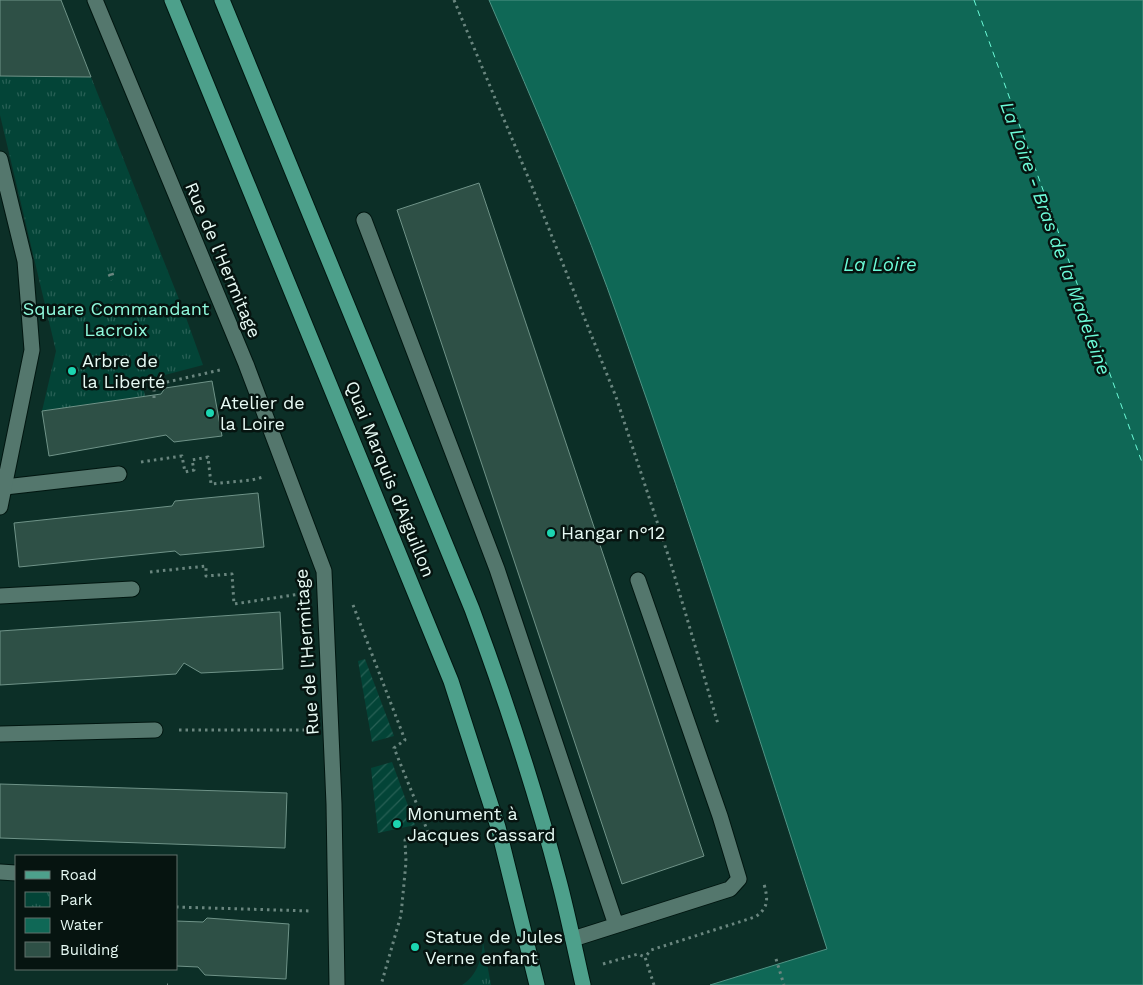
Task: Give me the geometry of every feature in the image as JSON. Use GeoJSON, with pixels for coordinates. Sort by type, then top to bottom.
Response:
{"type":"FeatureCollection","features":[{"type":"Feature","properties":{"kind":"main road","name":"Quai Marquis d'Aiguillon"},"geometry":{"type":"LineString","coordinates":[[172,0],[451,681],[498,827],[537,985]]}},
{"type":"Feature","properties":{"kind":"main road","name":"Quai Marquis d'Aiguillon"},"geometry":{"type":"LineString","coordinates":[[222,0],[472,609],[516,736],[559,882],[582,978]]}},
{"type":"Feature","properties":{"kind":"street","name":"Rue de l'Hermitage"},"geometry":{"type":"LineString","coordinates":[[95,0],[246,364],[324,571],[336,872],[337,985]]}},
{"type":"Feature","properties":{"kind":"street"},"geometry":{"type":"LineString","coordinates":[[0,159],[25,261],[32,350],[0,507]]}},
{"type":"Feature","properties":{"kind":"street"},"geometry":{"type":"LineString","coordinates":[[364,220],[497,569],[616,924]]}},
{"type":"Feature","properties":{"kind":"street"},"geometry":{"type":"LineString","coordinates":[[5,487],[119,474]]}},
{"type":"Feature","properties":{"kind":"street"},"geometry":{"type":"LineString","coordinates":[[572,940],[616,924],[730,889],[739,879],[720,816],[638,580]]}},
{"type":"Feature","properties":{"kind":"street"},"geometry":{"type":"LineString","coordinates":[[0,596],[132,589]]}},
{"type":"Feature","properties":{"kind":"street"},"geometry":{"type":"LineString","coordinates":[[0,734],[155,730]]}},
{"type":"Feature","properties":{"kind":"street"},"geometry":{"type":"LineString","coordinates":[[0,872],[15,873]]}},
{"type":"Feature","properties":{"kind":"path"},"geometry":{"type":"LineString","coordinates":[[454,0],[530,181],[616,397],[671,564],[720,732]]}},
{"type":"Feature","properties":{"kind":"path"},"geometry":{"type":"LineString","coordinates":[[111,273],[113,279]]}},
{"type":"Feature","properties":{"kind":"path"},"geometry":{"type":"LineString","coordinates":[[154,398],[154,385],[246,364]]}},
{"type":"Feature","properties":{"kind":"path"},"geometry":{"type":"LineString","coordinates":[[135,463],[182,456],[184,472],[194,470],[192,460],[208,457],[211,484],[252,480]]}},
{"type":"Feature","properties":{"kind":"path"},"geometry":{"type":"LineString","coordinates":[[148,572],[206,566],[206,576],[232,574],[234,604],[281,598]]}},
{"type":"Feature","properties":{"kind":"path"},"geometry":{"type":"LineString","coordinates":[[350,596],[405,740],[394,748],[428,832],[426,835],[405,840],[406,862],[400,915],[381,985]]}},
{"type":"Feature","properties":{"kind":"path"},"geometry":{"type":"LineString","coordinates":[[180,730],[279,730]]}},
{"type":"Feature","properties":{"kind":"path"},"geometry":{"type":"LineString","coordinates":[[646,957],[655,948],[752,918],[759,914],[768,900],[762,876]]}},
{"type":"Feature","properties":{"kind":"path"},"geometry":{"type":"LineString","coordinates":[[178,908],[284,911]]}},
{"type":"Feature","properties":{"kind":"path"},"geometry":{"type":"LineString","coordinates":[[582,978],[636,954],[646,957]]}},
{"type":"Feature","properties":{"kind":"path"},"geometry":{"type":"LineString","coordinates":[[646,957],[654,985]]}},
{"type":"Feature","properties":{"kind":"path"},"geometry":{"type":"LineString","coordinates":[[776,959],[784,985]]}},
{"type":"Feature","properties":{"kind":"green space","name":"Square Commandant Lacroix"},"geometry":{"type":"Polygon","coordinates":[[[0,76],[91,77],[184,312],[203,365],[142,381],[145,396],[42,411],[56,351],[0,115],[0,76]]]}},
{"type":"Feature","properties":{"kind":"green space"},"geometry":{"type":"Polygon","coordinates":[[[365,659],[394,736],[372,742],[358,661],[365,659]]]}},
{"type":"Feature","properties":{"kind":"green space"},"geometry":{"type":"Polygon","coordinates":[[[392,762],[415,825],[378,833],[371,768],[392,762]]]}},
{"type":"Feature","properties":{"kind":"green space"},"geometry":{"type":"Polygon","coordinates":[[[483,942],[491,985],[462,985],[471,977],[478,966],[483,942]]]}},
{"type":"Feature","properties":{"kind":"water","name":"La Loire"},"geometry":{"type":"Polygon","coordinates":[[[489,0],[1143,0],[1143,985],[710,985],[827,949],[701,561],[622,329],[575,204],[489,0]]]}},
{"type":"Feature","properties":{"kind":"building"},"geometry":{"type":"Polygon","coordinates":[[[0,0],[61,0],[91,77],[0,76],[0,0]]]}},
{"type":"Feature","properties":{"kind":"building","name":"Hangar n°12"},"geometry":{"type":"Polygon","coordinates":[[[479,183],[704,856],[622,884],[397,210],[479,183]]]}},
{"type":"Feature","properties":{"kind":"building"},"geometry":{"type":"Polygon","coordinates":[[[212,381],[222,436],[174,442],[166,435],[49,456],[42,411],[161,394],[165,388],[212,381]]]}},
{"type":"Feature","properties":{"kind":"building"},"geometry":{"type":"Polygon","coordinates":[[[258,493],[264,547],[180,555],[175,551],[19,567],[14,523],[172,506],[175,501],[258,493]]]}},
{"type":"Feature","properties":{"kind":"building"},"geometry":{"type":"Polygon","coordinates":[[[280,612],[283,669],[201,673],[184,663],[176,674],[0,685],[0,631],[280,612]]]}},
{"type":"Feature","properties":{"kind":"building"},"geometry":{"type":"Polygon","coordinates":[[[0,784],[287,793],[285,848],[0,838],[0,784]]]}},
{"type":"Feature","properties":{"kind":"building"},"geometry":{"type":"Polygon","coordinates":[[[207,918],[289,924],[286,979],[205,975],[198,967],[178,966],[178,921],[203,922],[207,918]]]}},
{"type":"Feature","properties":{"kind":"ferry route"},"geometry":{"type":"LineString","coordinates":[[974,0],[1143,465]]}},
{"type":"Feature","properties":{"kind":"place","name":"Arbre de la Liberté"},"geometry":{"type":"Point","coordinates":[72,371]}},
{"type":"Feature","properties":{"kind":"place","name":"Atelier de la Loire"},"geometry":{"type":"Point","coordinates":[210,413]}},
{"type":"Feature","properties":{"kind":"place","name":"Hangar n°12"},"geometry":{"type":"Point","coordinates":[551,533]}},
{"type":"Feature","properties":{"kind":"place","name":"Monument à Jacques Cassard"},"geometry":{"type":"Point","coordinates":[397,824]}},
{"type":"Feature","properties":{"kind":"place","name":"Statue de Jules Verne enfant"},"geometry":{"type":"Point","coordinates":[415,947]}},
{"type":"Feature","properties":{"kind":"water label","name":"La Loire - Bras de la Madeleine"},"geometry":{"type":"Point","coordinates":[1056,238]}}]}
